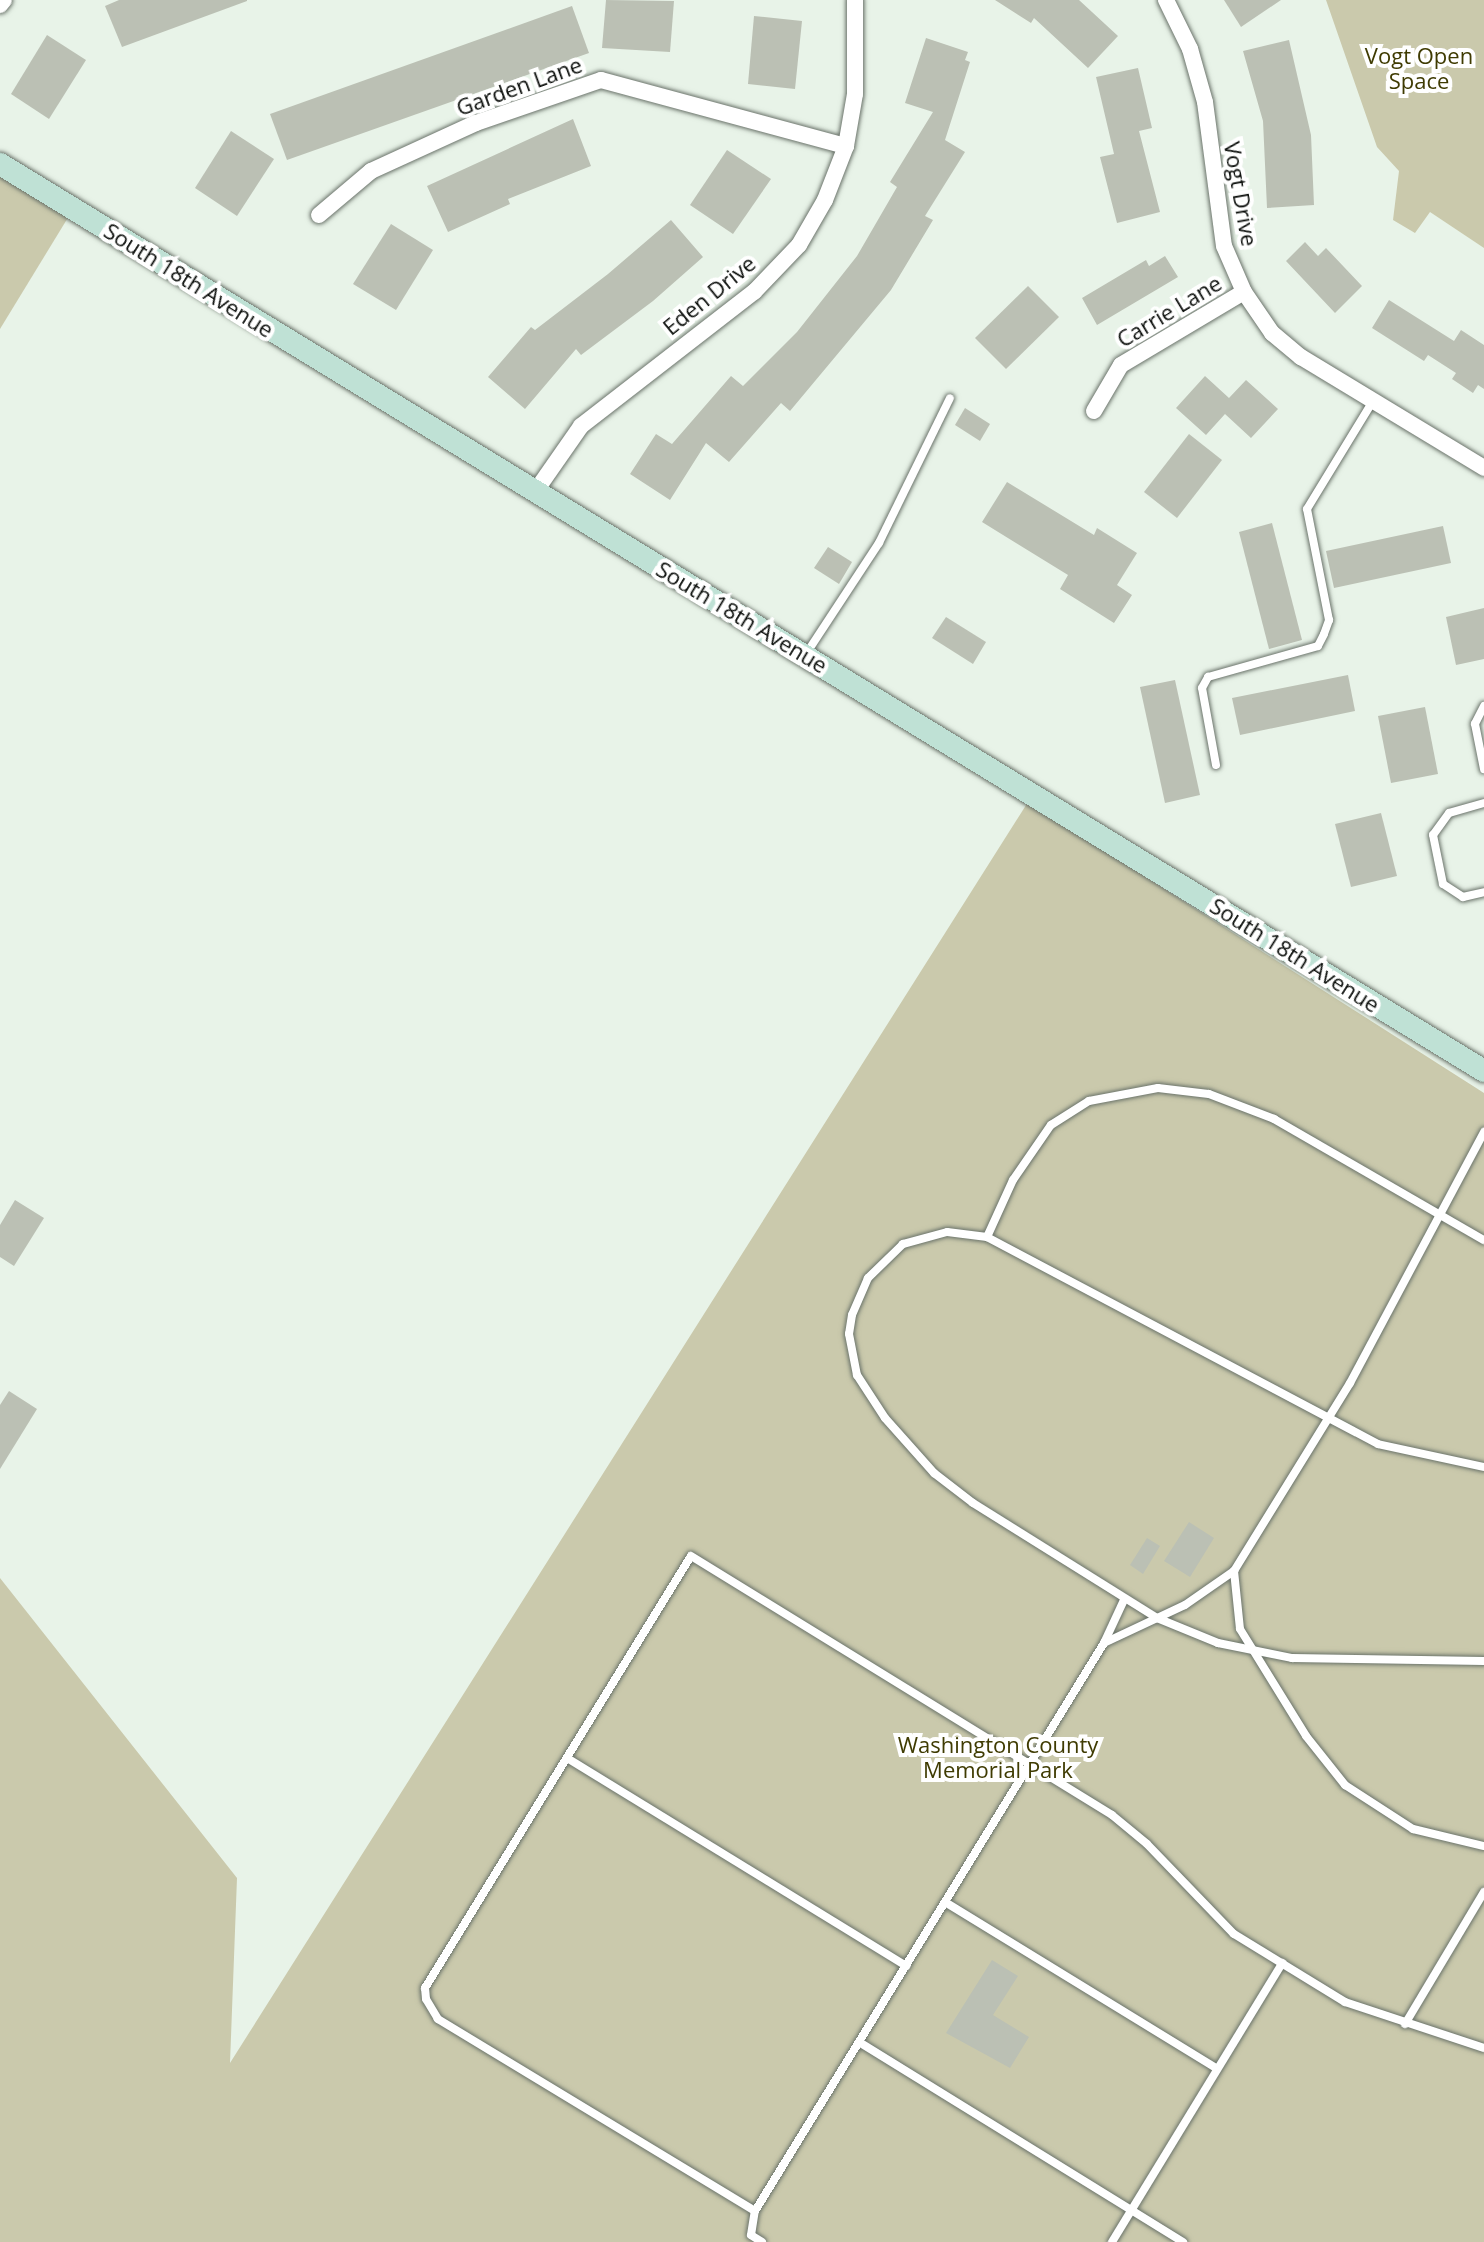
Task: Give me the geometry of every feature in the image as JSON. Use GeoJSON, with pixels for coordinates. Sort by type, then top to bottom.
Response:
{"type":"FeatureCollection","features":[{"type":"Feature","properties":{"kind":"street","name":"Eden Drive"},"geometry":{"type":"LineString","coordinates":[[535,492],[581,426],[754,292],[799,245],[825,200],[846,146],[855,94],[855,0]]}},
{"type":"Feature","properties":{"kind":"street","name":"Vogt Drive"},"geometry":{"type":"LineString","coordinates":[[1166,0],[1190,49],[1205,102],[1224,246],[1244,292],[1272,333],[1301,357],[1484,468]]}},
{"type":"Feature","properties":{"kind":"street","name":"Garden Lane"},"geometry":{"type":"LineString","coordinates":[[319,215],[371,171],[476,123],[601,80],[846,146]]}},
{"type":"Feature","properties":{"kind":"street","name":"South 18th Avenue"},"geometry":{"type":"LineString","coordinates":[[0,164],[1484,1071]]}},
{"type":"Feature","properties":{"kind":"street","name":"Carrie Lane"},"geometry":{"type":"LineString","coordinates":[[1094,411],[1121,365],[1244,292]]}},
{"type":"Feature","properties":{"kind":"lane"},"geometry":{"type":"LineString","coordinates":[[806,654],[879,543],[950,398]]}},
{"type":"Feature","properties":{"kind":"lane"},"geometry":{"type":"LineString","coordinates":[[1216,765],[1202,688],[1208,677],[1318,646],[1324,634],[1329,620],[1307,509],[1373,401]]}},
{"type":"Feature","properties":{"kind":"lane"},"geometry":{"type":"LineString","coordinates":[[1484,706],[1475,724],[1484,769]]}},
{"type":"Feature","properties":{"kind":"lane"},"geometry":{"type":"LineString","coordinates":[[1484,803],[1449,813],[1433,835],[1443,884],[1463,897],[1484,892]]}},
{"type":"Feature","properties":{"kind":"lane"},"geometry":{"type":"LineString","coordinates":[[987,1237],[1013,1180],[1051,1125],[1089,1101],[1158,1088],[1209,1094],[1274,1119],[1436,1216],[1484,1240]]}},
{"type":"Feature","properties":{"kind":"lane"},"geometry":{"type":"LineString","coordinates":[[1104,1643],[1207,1593],[1234,1571],[1328,1420],[1484,1132]]}},
{"type":"Feature","properties":{"kind":"lane"},"geometry":{"type":"LineString","coordinates":[[1484,1467],[1378,1444],[987,1237],[966,1232],[923,1235],[882,1259],[868,1278],[852,1315],[849,1334],[857,1375],[885,1418],[943,1480],[1124,1600],[1157,1618],[1255,1652],[1292,1658],[1484,1661]]}},
{"type":"Feature","properties":{"kind":"lane"},"geometry":{"type":"LineString","coordinates":[[755,2211],[438,2019],[426,1999],[425,1988],[691,1556],[1129,1828],[1234,1934],[1345,2002],[1484,2048]]}},
{"type":"Feature","properties":{"kind":"lane"},"geometry":{"type":"LineString","coordinates":[[1234,1571],[1240,1629],[1306,1736],[1345,1785],[1413,1829],[1484,1846]]}},
{"type":"Feature","properties":{"kind":"lane"},"geometry":{"type":"LineString","coordinates":[[762,2242],[751,2235],[755,2211],[1104,1643],[1124,1600]]}},
{"type":"Feature","properties":{"kind":"lane"},"geometry":{"type":"LineString","coordinates":[[567,1758],[906,1966]]}},
{"type":"Feature","properties":{"kind":"lane"},"geometry":{"type":"LineString","coordinates":[[1405,2024],[1484,1892]]}},
{"type":"Feature","properties":{"kind":"lane"},"geometry":{"type":"LineString","coordinates":[[945,1902],[1217,2069]]}},
{"type":"Feature","properties":{"kind":"lane"},"geometry":{"type":"LineString","coordinates":[[1112,2242],[1282,1963]]}},
{"type":"Feature","properties":{"kind":"lane"},"geometry":{"type":"LineString","coordinates":[[859,2042],[1183,2242]]}},
{"type":"Feature","properties":{"kind":"green space","name":"Vogt Open Space"},"geometry":{"type":"Polygon","coordinates":[[[1326,0],[1484,0],[1484,248],[1430,212],[1415,233],[1393,220],[1399,171],[1377,147],[1326,0]]]}},
{"type":"Feature","properties":{"kind":"green space"},"geometry":{"type":"Polygon","coordinates":[[[0,174],[69,216],[0,329],[0,174]]]}},
{"type":"Feature","properties":{"kind":"green space","name":"Washington County Memorial Park"},"geometry":{"type":"Polygon","coordinates":[[[1028,802],[1484,1093],[1484,2242],[0,2242],[0,1578],[237,1878],[230,2063],[1028,802]]]}},
{"type":"Feature","properties":{"kind":"building"},"geometry":{"type":"Polygon","coordinates":[[[119,0],[247,1],[122,47],[105,6],[119,0]]]}},
{"type":"Feature","properties":{"kind":"building"},"geometry":{"type":"Polygon","coordinates":[[[606,0],[674,1],[670,52],[602,48],[606,0]]]}},
{"type":"Feature","properties":{"kind":"building"},"geometry":{"type":"Polygon","coordinates":[[[995,0],[1079,0],[1118,36],[1088,68],[1034,18],[1031,23],[995,0]]]}},
{"type":"Feature","properties":{"kind":"building"},"geometry":{"type":"Polygon","coordinates":[[[1224,0],[1281,0],[1241,27],[1224,0]]]}},
{"type":"Feature","properties":{"kind":"building"},"geometry":{"type":"Polygon","coordinates":[[[572,6],[589,53],[287,160],[270,114],[572,6]]]}},
{"type":"Feature","properties":{"kind":"building"},"geometry":{"type":"Polygon","coordinates":[[[754,16],[802,21],[795,89],[748,84],[754,16]]]}},
{"type":"Feature","properties":{"kind":"building"},"geometry":{"type":"Polygon","coordinates":[[[47,35],[86,60],[49,119],[11,94],[47,35]]]}},
{"type":"Feature","properties":{"kind":"building"},"geometry":{"type":"Polygon","coordinates":[[[926,38],[968,52],[965,60],[970,62],[945,140],[965,152],[925,216],[933,220],[891,290],[790,411],[781,403],[729,462],[706,443],[670,500],[630,474],[656,434],[672,444],[731,376],[743,386],[797,332],[857,256],[897,187],[890,182],[933,112],[905,103],[926,38]]]}},
{"type":"Feature","properties":{"kind":"building"},"geometry":{"type":"Polygon","coordinates":[[[1289,40],[1311,135],[1314,205],[1267,208],[1263,121],[1243,51],[1289,40]]]}},
{"type":"Feature","properties":{"kind":"building"},"geometry":{"type":"Polygon","coordinates":[[[1138,68],[1152,128],[1139,131],[1160,212],[1117,223],[1100,157],[1114,154],[1096,77],[1138,68]]]}},
{"type":"Feature","properties":{"kind":"building"},"geometry":{"type":"Polygon","coordinates":[[[573,119],[591,166],[508,199],[510,204],[448,232],[427,186],[573,119]]]}},
{"type":"Feature","properties":{"kind":"building"},"geometry":{"type":"Polygon","coordinates":[[[231,131],[274,159],[237,216],[195,188],[231,131]]]}},
{"type":"Feature","properties":{"kind":"building"},"geometry":{"type":"Polygon","coordinates":[[[727,150],[771,179],[733,234],[690,205],[727,150]]]}},
{"type":"Feature","properties":{"kind":"building"},"geometry":{"type":"Polygon","coordinates":[[[671,220],[703,257],[653,301],[581,355],[576,349],[525,409],[488,377],[531,327],[535,330],[671,220]]]}},
{"type":"Feature","properties":{"kind":"building"},"geometry":{"type":"Polygon","coordinates":[[[391,224],[433,250],[396,310],[353,284],[391,224]]]}},
{"type":"Feature","properties":{"kind":"building"},"geometry":{"type":"Polygon","coordinates":[[[1305,242],[1318,256],[1326,248],[1362,286],[1335,313],[1286,261],[1305,242]]]}},
{"type":"Feature","properties":{"kind":"building"},"geometry":{"type":"Polygon","coordinates":[[[1165,256],[1178,277],[1097,325],[1082,298],[1146,260],[1149,266],[1165,256]]]}},
{"type":"Feature","properties":{"kind":"building"},"geometry":{"type":"Polygon","coordinates":[[[1028,286],[1059,317],[1006,369],[975,338],[1028,286]]]}},
{"type":"Feature","properties":{"kind":"building"},"geometry":{"type":"Polygon","coordinates":[[[1389,300],[1454,341],[1461,330],[1484,345],[1484,389],[1478,385],[1473,393],[1452,379],[1456,373],[1428,355],[1424,361],[1372,328],[1389,300]]]}},
{"type":"Feature","properties":{"kind":"building"},"geometry":{"type":"Polygon","coordinates":[[[1205,376],[1229,398],[1246,380],[1278,409],[1251,438],[1225,414],[1206,435],[1176,408],[1205,376]]]}},
{"type":"Feature","properties":{"kind":"building"},"geometry":{"type":"Polygon","coordinates":[[[965,408],[990,424],[980,441],[955,425],[965,408]]]}},
{"type":"Feature","properties":{"kind":"building"},"geometry":{"type":"Polygon","coordinates":[[[1189,434],[1222,460],[1177,518],[1144,492],[1189,434]]]}},
{"type":"Feature","properties":{"kind":"building"},"geometry":{"type":"Polygon","coordinates":[[[1007,482],[1094,535],[1097,528],[1137,553],[1117,585],[1132,595],[1114,623],[1060,589],[1068,575],[982,522],[1007,482]]]}},
{"type":"Feature","properties":{"kind":"building"},"geometry":{"type":"Polygon","coordinates":[[[1272,523],[1302,640],[1269,649],[1239,532],[1272,523]]]}},
{"type":"Feature","properties":{"kind":"building"},"geometry":{"type":"Polygon","coordinates":[[[1443,526],[1451,563],[1334,588],[1326,551],[1443,526]]]}},
{"type":"Feature","properties":{"kind":"building"},"geometry":{"type":"Polygon","coordinates":[[[828,547],[852,562],[839,584],[814,568],[828,547]]]}},
{"type":"Feature","properties":{"kind":"building"},"geometry":{"type":"Polygon","coordinates":[[[1484,608],[1484,659],[1456,665],[1446,617],[1484,608]]]}},
{"type":"Feature","properties":{"kind":"building"},"geometry":{"type":"Polygon","coordinates":[[[946,617],[986,642],[973,664],[932,638],[946,617]]]}},
{"type":"Feature","properties":{"kind":"building"},"geometry":{"type":"Polygon","coordinates":[[[1348,675],[1355,711],[1240,735],[1232,698],[1348,675]]]}},
{"type":"Feature","properties":{"kind":"building"},"geometry":{"type":"Polygon","coordinates":[[[1175,680],[1200,795],[1165,803],[1140,687],[1175,680]]]}},
{"type":"Feature","properties":{"kind":"building"},"geometry":{"type":"Polygon","coordinates":[[[1425,707],[1438,774],[1391,783],[1378,716],[1425,707]]]}},
{"type":"Feature","properties":{"kind":"building"},"geometry":{"type":"Polygon","coordinates":[[[1381,813],[1397,876],[1351,887],[1335,824],[1381,813]]]}},
{"type":"Feature","properties":{"kind":"building"},"geometry":{"type":"Polygon","coordinates":[[[15,1200],[44,1218],[14,1266],[0,1257],[0,1225],[15,1200]]]}},
{"type":"Feature","properties":{"kind":"building"},"geometry":{"type":"Polygon","coordinates":[[[9,1391],[37,1409],[0,1469],[0,1405],[9,1391]]]}},
{"type":"Feature","properties":{"kind":"building"},"geometry":{"type":"Polygon","coordinates":[[[1189,1522],[1214,1538],[1190,1577],[1164,1561],[1189,1522]]]}},
{"type":"Feature","properties":{"kind":"building"},"geometry":{"type":"Polygon","coordinates":[[[1147,1538],[1160,1546],[1143,1574],[1130,1565],[1147,1538]]]}},
{"type":"Feature","properties":{"kind":"building"},"geometry":{"type":"Polygon","coordinates":[[[992,1960],[1018,1976],[993,2015],[1029,2037],[1010,2068],[946,2033],[992,1960]]]}}]}
